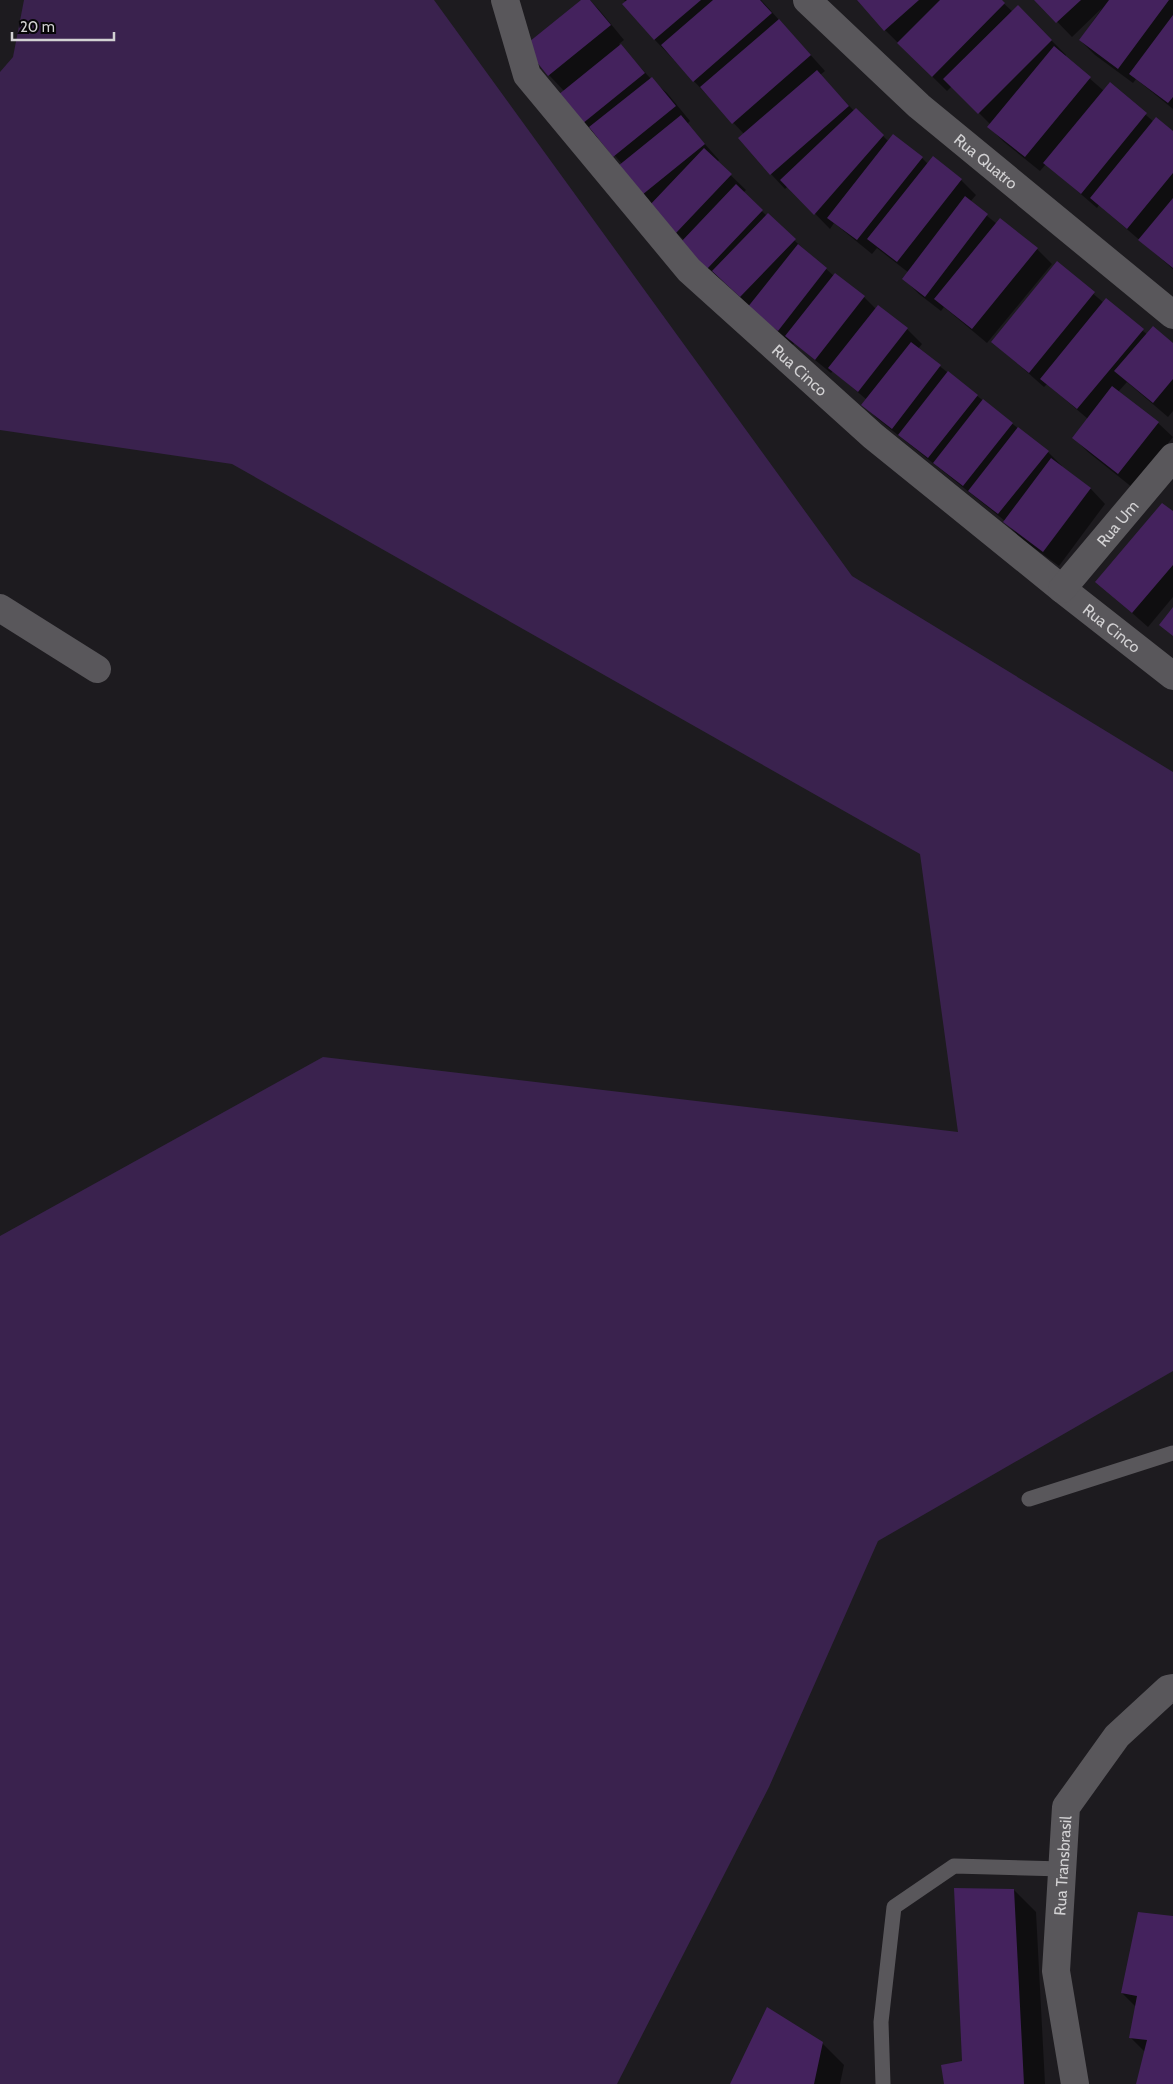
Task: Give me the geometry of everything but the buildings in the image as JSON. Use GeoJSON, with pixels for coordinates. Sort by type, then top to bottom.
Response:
{"type":"FeatureCollection","features":[{"type":"Feature","properties":{"kind":"street","name":"Rua Cinco"},"geometry":{"type":"LineString","coordinates":[[505,0],[527,75],[689,270],[873,436],[1173,676]]}},
{"type":"Feature","properties":{"kind":"street","name":"Rua Quatro"},"geometry":{"type":"LineString","coordinates":[[807,0],[919,106],[1173,315]]}},
{"type":"Feature","properties":{"kind":"street","name":"Rua Um"},"geometry":{"type":"LineString","coordinates":[[1062,589],[1173,457]]}},
{"type":"Feature","properties":{"kind":"street"},"geometry":{"type":"LineString","coordinates":[[0,608],[97,669]]}},
{"type":"Feature","properties":{"kind":"street","name":"Rua Transbrasil"},"geometry":{"type":"LineString","coordinates":[[1075,2084],[1056,1971],[1066,1808],[1117,1736],[1168,1689],[1173,1688]]}},
{"type":"Feature","properties":{"kind":"lane"},"geometry":{"type":"LineString","coordinates":[[1029,1499],[1173,1453]]}},
{"type":"Feature","properties":{"kind":"lane"},"geometry":{"type":"LineString","coordinates":[[883,2084],[881,2022],[894,1908],[954,1866],[1062,1869]]}},
{"type":"Feature","properties":{"kind":"shaded area"},"geometry":{"type":"Polygon","coordinates":[[[24,0],[434,0],[852,576],[1173,772],[1173,1371],[878,1541],[769,1787],[617,2084],[0,2084],[0,1236],[323,1057],[958,1132],[920,854],[232,464],[0,430],[0,72],[13,57],[24,0]]]}}]}
